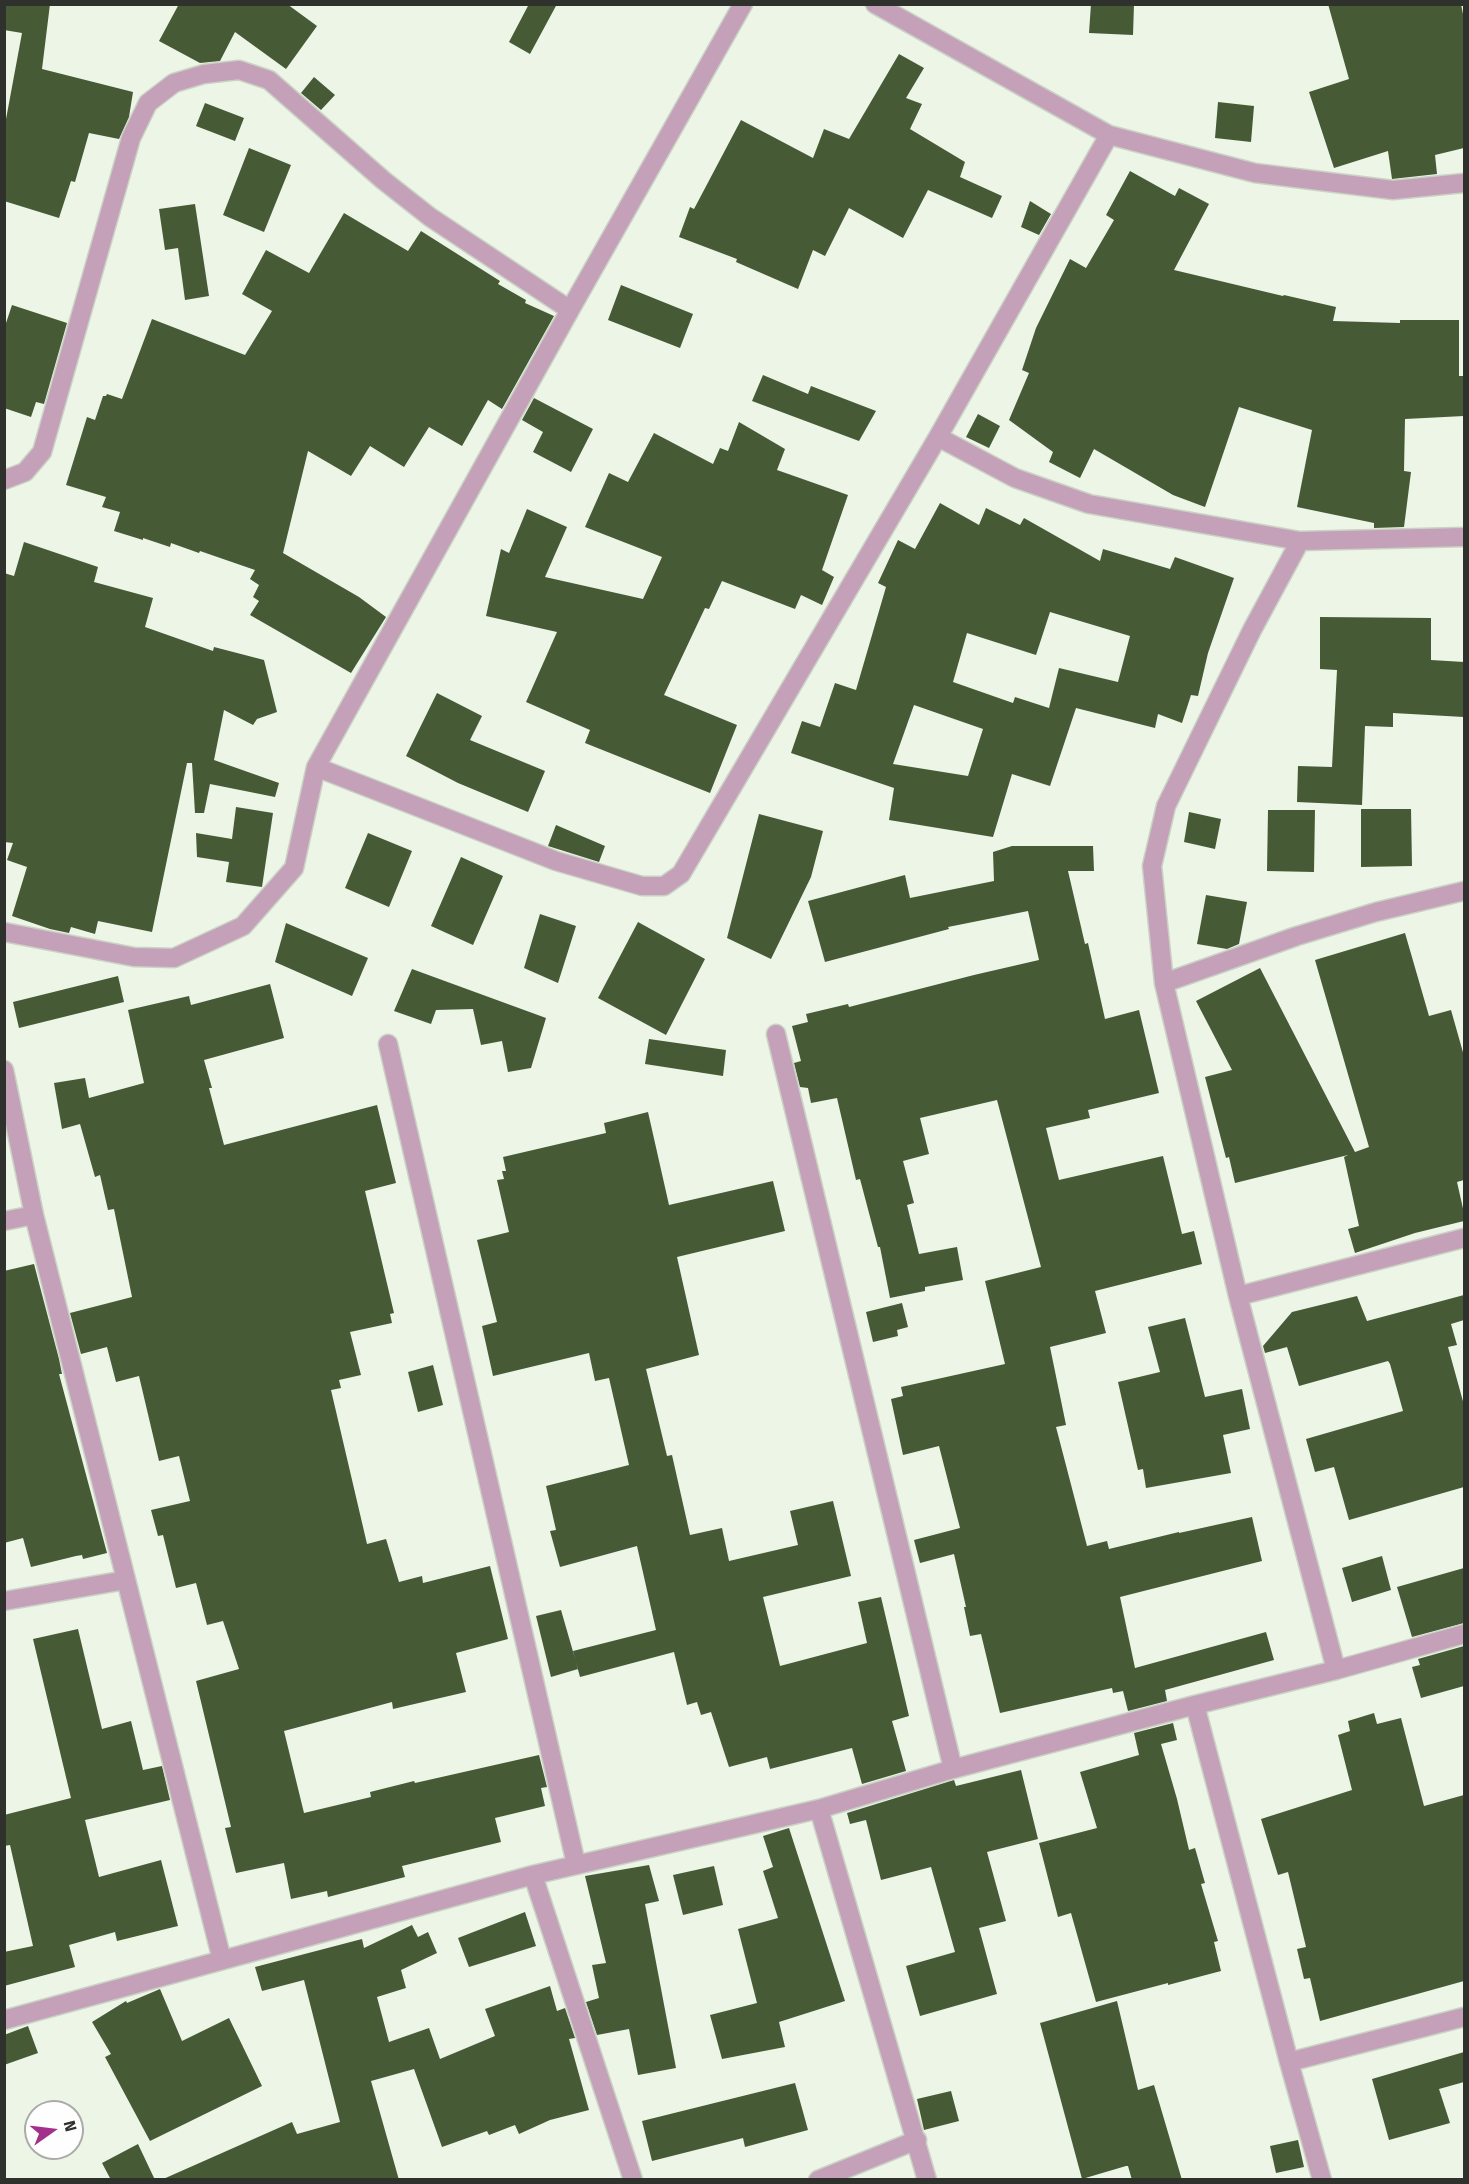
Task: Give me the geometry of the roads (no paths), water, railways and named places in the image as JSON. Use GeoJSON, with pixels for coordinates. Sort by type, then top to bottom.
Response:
{"type":"FeatureCollection","features":[{"type":"Feature","properties":{"kind":"street"},"geometry":{"type":"LineString","coordinates":[[4,932],[134,957],[174,958],[243,926],[294,868],[316,767],[743,4]]}},
{"type":"Feature","properties":{"kind":"street"},"geometry":{"type":"LineString","coordinates":[[875,4],[1109,135],[1255,173],[1393,190],[1464,183]]}},
{"type":"Feature","properties":{"kind":"street"},"geometry":{"type":"LineString","coordinates":[[4,480],[25,472],[42,452],[131,138],[148,103],[174,83],[204,74],[239,70],[269,80],[383,180],[430,217],[570,310]]}},
{"type":"Feature","properties":{"kind":"street"},"geometry":{"type":"LineString","coordinates":[[316,767],[556,861],[642,886],[664,886],[681,874],[938,437],[1109,135]]}},
{"type":"Feature","properties":{"kind":"street"},"geometry":{"type":"LineString","coordinates":[[938,437],[1015,478],[1089,504],[1300,541],[1464,537]]}},
{"type":"Feature","properties":{"kind":"street"},"geometry":{"type":"LineString","coordinates":[[1300,541],[1252,630],[1166,806],[1152,866],[1164,983],[1239,1296],[1336,1670]]}},
{"type":"Feature","properties":{"kind":"street"},"geometry":{"type":"LineString","coordinates":[[1164,983],[1297,936],[1376,912],[1464,891]]}},
{"type":"Feature","properties":{"kind":"street"},"geometry":{"type":"LineString","coordinates":[[776,1034],[953,1769]]}},
{"type":"Feature","properties":{"kind":"street"},"geometry":{"type":"LineString","coordinates":[[388,1044],[576,1864]]}},
{"type":"Feature","properties":{"kind":"street"},"geometry":{"type":"LineString","coordinates":[[4,1070],[34,1215],[222,1960]]}},
{"type":"Feature","properties":{"kind":"street"},"geometry":{"type":"LineString","coordinates":[[4,1221],[34,1215]]}},
{"type":"Feature","properties":{"kind":"street"},"geometry":{"type":"LineString","coordinates":[[1239,1296],[1464,1238]]}},
{"type":"Feature","properties":{"kind":"street"},"geometry":{"type":"LineString","coordinates":[[4,1601],[126,1580]]}},
{"type":"Feature","properties":{"kind":"street"},"geometry":{"type":"LineString","coordinates":[[4,2020],[533,1875],[819,1809],[953,1769],[1336,1670],[1464,1634]]}},
{"type":"Feature","properties":{"kind":"street"},"geometry":{"type":"LineString","coordinates":[[1195,1705],[1322,2180]]}},
{"type":"Feature","properties":{"kind":"street"},"geometry":{"type":"LineString","coordinates":[[819,1809],[927,2180]]}},
{"type":"Feature","properties":{"kind":"street"},"geometry":{"type":"LineString","coordinates":[[533,1875],[633,2180]]}},
{"type":"Feature","properties":{"kind":"street"},"geometry":{"type":"LineString","coordinates":[[1289,2062],[1464,2017]]}},
{"type":"Feature","properties":{"kind":"street"},"geometry":{"type":"LineString","coordinates":[[818,2180],[916,2140]]}}]}
